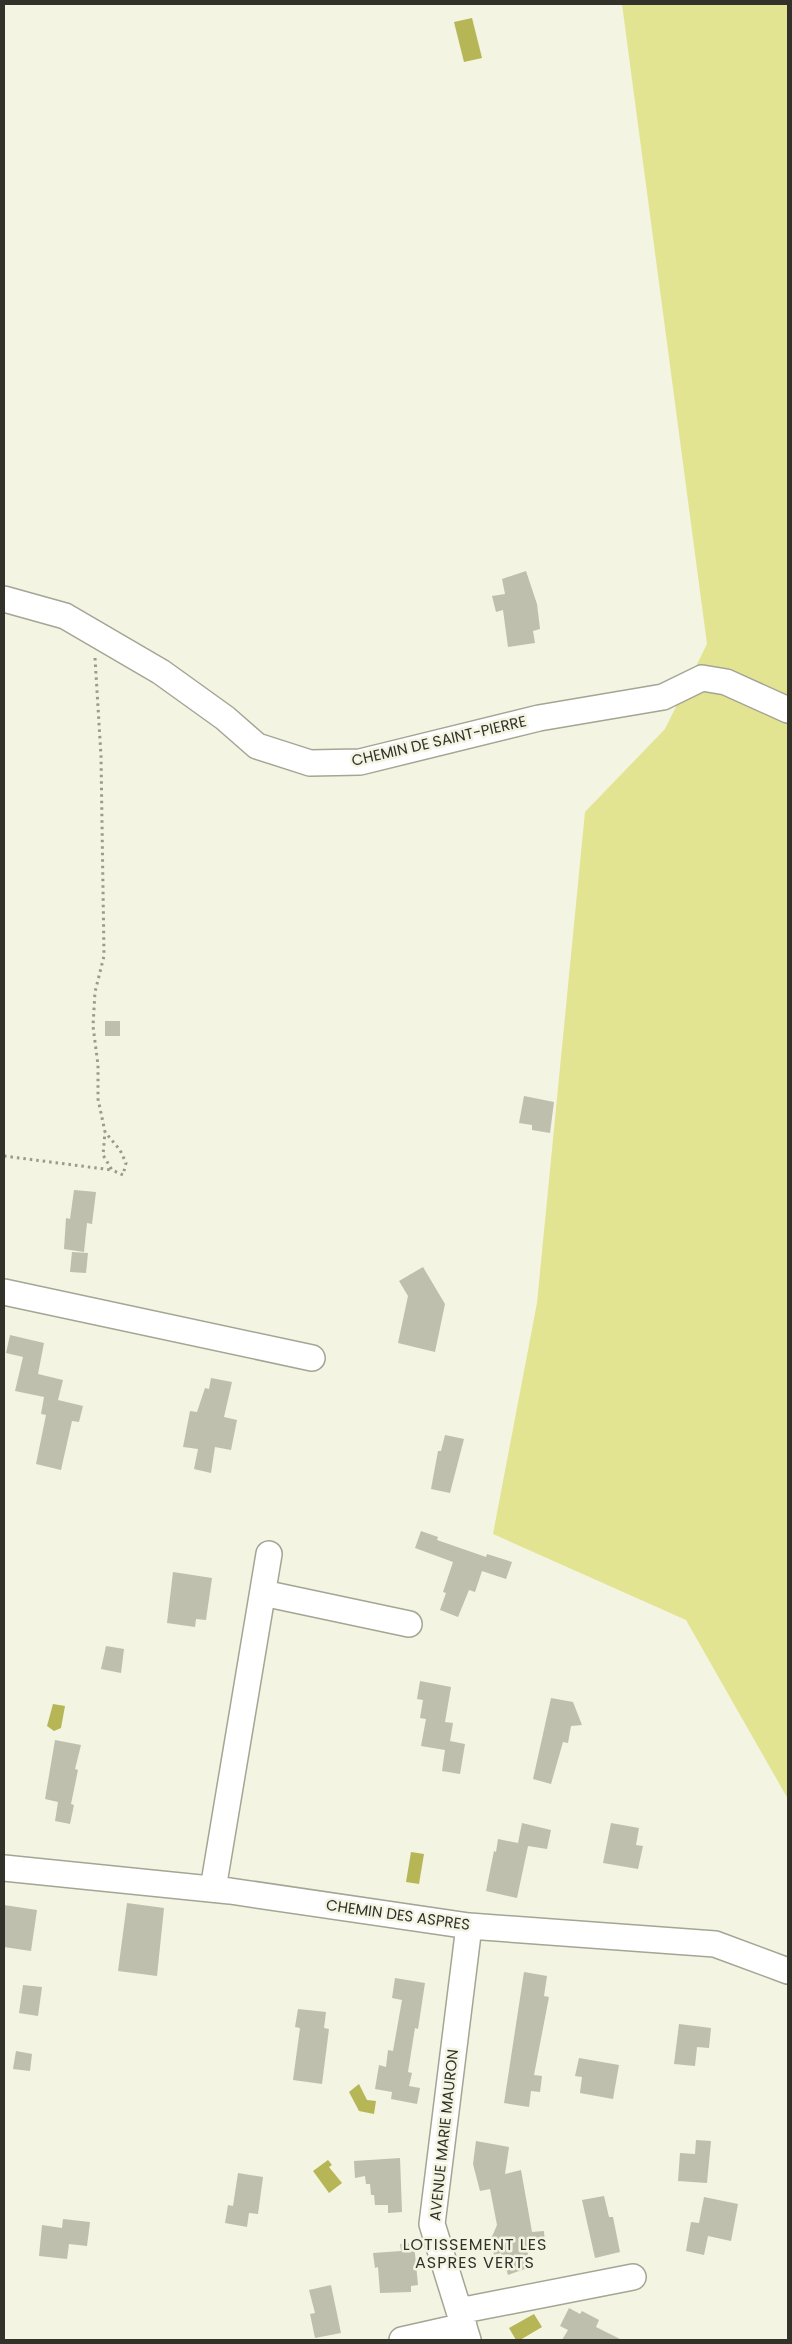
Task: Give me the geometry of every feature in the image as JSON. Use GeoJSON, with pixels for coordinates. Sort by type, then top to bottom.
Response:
{"type":"FeatureCollection","features":[{"type":"Feature","properties":{"kind":"street","name":"CHEMIN DE SAINT-PIERRE"},"geometry":{"type":"LineString","coordinates":[[4,599],[65,616],[161,672],[225,718],[257,746],[310,763],[360,762],[539,718],[663,697],[702,678],[726,682],[788,710]]}},
{"type":"Feature","properties":{"kind":"street"},"geometry":{"type":"LineString","coordinates":[[4,1292],[312,1358]]}},
{"type":"Feature","properties":{"kind":"street"},"geometry":{"type":"LineString","coordinates":[[212,1889],[269,1554]]}},
{"type":"Feature","properties":{"kind":"street"},"geometry":{"type":"LineString","coordinates":[[263,1592],[408,1624]]}},
{"type":"Feature","properties":{"kind":"street","name":"CHEMIN DES ASPRES"},"geometry":{"type":"LineString","coordinates":[[4,1868],[212,1889],[468,1926],[714,1944],[788,1971]]}},
{"type":"Feature","properties":{"kind":"street","name":"AVENUE MARIE MAURON"},"geometry":{"type":"LineString","coordinates":[[463,2326],[432,2224],[468,1926]]}},
{"type":"Feature","properties":{"kind":"street"},"geometry":{"type":"LineString","coordinates":[[402,2340],[463,2326],[633,2277]]}},
{"type":"Feature","properties":{"kind":"path"},"geometry":{"type":"LineString","coordinates":[[93,633],[101,756],[104,956],[95,992],[93,1026],[98,1065],[98,1099],[105,1132],[103,1155],[112,1170]]}},
{"type":"Feature","properties":{"kind":"path"},"geometry":{"type":"LineString","coordinates":[[4,1156],[112,1170],[123,1175],[126,1163],[120,1150],[105,1132]]}},
{"type":"Feature","properties":{"kind":"green space"},"geometry":{"type":"Polygon","coordinates":[[[622,4],[788,4],[788,1799],[686,1620],[493,1534],[537,1303],[585,812],[665,729],[707,644],[622,4]]]}},
{"type":"Feature","properties":{"kind":"shaded area"},"geometry":{"type":"Polygon","coordinates":[[[472,18],[482,58],[464,62],[454,22],[472,18]]]}},
{"type":"Feature","properties":{"kind":"shaded area"},"geometry":{"type":"Polygon","coordinates":[[[53,1704],[65,1706],[61,1728],[54,1731],[47,1726],[53,1704]]]}},
{"type":"Feature","properties":{"kind":"shaded area"},"geometry":{"type":"Polygon","coordinates":[[[411,1852],[424,1854],[419,1884],[406,1882],[411,1852]]]}},
{"type":"Feature","properties":{"kind":"shaded area"},"geometry":{"type":"Polygon","coordinates":[[[359,2084],[367,2100],[376,2101],[374,2114],[359,2111],[349,2092],[359,2084]]]}},
{"type":"Feature","properties":{"kind":"shaded area"},"geometry":{"type":"Polygon","coordinates":[[[328,2160],[332,2165],[329,2167],[342,2183],[329,2193],[313,2171],[328,2160]]]}},
{"type":"Feature","properties":{"kind":"shaded area"},"geometry":{"type":"Polygon","coordinates":[[[534,2314],[542,2327],[520,2340],[516,2340],[509,2328],[534,2314]]]}},
{"type":"Feature","properties":{"kind":"building"},"geometry":{"type":"Polygon","coordinates":[[[526,571],[537,604],[540,629],[533,631],[535,643],[508,647],[503,610],[496,612],[492,596],[505,594],[502,579],[526,571]]]}},
{"type":"Feature","properties":{"kind":"building"},"geometry":{"type":"Polygon","coordinates":[[[105,1021],[120,1021],[120,1036],[105,1036],[105,1021]]]}},
{"type":"Feature","properties":{"kind":"building"},"geometry":{"type":"Polygon","coordinates":[[[524,1096],[554,1102],[550,1133],[532,1130],[532,1125],[519,1123],[524,1096]]]}},
{"type":"Feature","properties":{"kind":"building"},"geometry":{"type":"Polygon","coordinates":[[[74,1190],[96,1192],[92,1224],[87,1223],[84,1252],[64,1249],[66,1218],[70,1219],[74,1190]]]}},
{"type":"Feature","properties":{"kind":"building"},"geometry":{"type":"Polygon","coordinates":[[[72,1252],[88,1253],[86,1273],[70,1272],[72,1252]]]}},
{"type":"Feature","properties":{"kind":"building"},"geometry":{"type":"Polygon","coordinates":[[[423,1267],[445,1304],[435,1352],[398,1343],[408,1296],[399,1281],[423,1267]]]}},
{"type":"Feature","properties":{"kind":"building"},"geometry":{"type":"Polygon","coordinates":[[[10,1335],[44,1343],[38,1374],[63,1380],[58,1400],[83,1406],[79,1422],[72,1421],[61,1470],[36,1464],[46,1415],[41,1414],[44,1397],[15,1391],[23,1357],[6,1353],[10,1335]]]}},
{"type":"Feature","properties":{"kind":"building"},"geometry":{"type":"Polygon","coordinates":[[[211,1378],[232,1382],[224,1417],[237,1420],[231,1450],[215,1447],[211,1473],[194,1469],[198,1449],[183,1447],[190,1411],[197,1412],[205,1388],[209,1389],[211,1378]]]}},
{"type":"Feature","properties":{"kind":"building"},"geometry":{"type":"Polygon","coordinates":[[[445,1435],[464,1439],[450,1493],[431,1489],[438,1451],[441,1451],[445,1435]]]}},
{"type":"Feature","properties":{"kind":"building"},"geometry":{"type":"Polygon","coordinates":[[[421,1531],[438,1537],[437,1540],[486,1557],[487,1554],[512,1562],[506,1579],[482,1571],[475,1592],[469,1590],[458,1617],[440,1610],[446,1593],[443,1592],[453,1562],[415,1548],[421,1531]]]}},
{"type":"Feature","properties":{"kind":"building"},"geometry":{"type":"Polygon","coordinates":[[[173,1572],[212,1578],[206,1620],[196,1619],[195,1627],[167,1623],[173,1572]]]}},
{"type":"Feature","properties":{"kind":"building"},"geometry":{"type":"Polygon","coordinates":[[[106,1646],[124,1649],[121,1673],[101,1669],[106,1646]]]}},
{"type":"Feature","properties":{"kind":"building"},"geometry":{"type":"Polygon","coordinates":[[[420,1681],[451,1687],[445,1722],[453,1723],[450,1741],[465,1744],[460,1774],[442,1771],[445,1750],[421,1746],[426,1719],[420,1718],[423,1700],[417,1699],[420,1681]]]}},
{"type":"Feature","properties":{"kind":"building"},"geometry":{"type":"Polygon","coordinates":[[[551,1698],[573,1702],[582,1725],[571,1726],[568,1743],[563,1742],[551,1784],[533,1779],[551,1698]]]}},
{"type":"Feature","properties":{"kind":"building"},"geometry":{"type":"Polygon","coordinates":[[[55,1740],[81,1745],[75,1769],[78,1770],[71,1804],[74,1805],[70,1824],[55,1821],[58,1802],[45,1799],[55,1740]]]}},
{"type":"Feature","properties":{"kind":"building"},"geometry":{"type":"Polygon","coordinates":[[[522,1823],[551,1830],[547,1849],[528,1846],[517,1898],[486,1891],[498,1839],[518,1843],[522,1823]]]}},
{"type":"Feature","properties":{"kind":"building"},"geometry":{"type":"Polygon","coordinates":[[[611,1823],[639,1828],[636,1845],[643,1846],[638,1869],[603,1863],[611,1823]]]}},
{"type":"Feature","properties":{"kind":"building"},"geometry":{"type":"Polygon","coordinates":[[[127,1903],[164,1908],[157,1976],[118,1971],[127,1903]]]}},
{"type":"Feature","properties":{"kind":"building"},"geometry":{"type":"Polygon","coordinates":[[[4,1905],[37,1910],[31,1951],[4,1947],[4,1905]]]}},
{"type":"Feature","properties":{"kind":"building"},"geometry":{"type":"Polygon","coordinates":[[[524,1972],[547,1976],[544,1996],[549,1997],[534,2075],[542,2076],[540,2092],[531,2091],[529,2107],[504,2103],[524,1972]]]}},
{"type":"Feature","properties":{"kind":"building"},"geometry":{"type":"Polygon","coordinates":[[[395,1978],[425,1983],[418,2029],[415,2028],[408,2072],[412,2073],[409,2086],[420,2088],[417,2104],[391,2099],[392,2092],[375,2089],[379,2065],[386,2067],[388,2050],[393,2051],[402,2000],[392,1998],[395,1978]]]}},
{"type":"Feature","properties":{"kind":"building"},"geometry":{"type":"Polygon","coordinates":[[[23,1985],[42,1987],[38,2016],[19,2013],[23,1985]]]}},
{"type":"Feature","properties":{"kind":"building"},"geometry":{"type":"Polygon","coordinates":[[[298,2009],[326,2012],[324,2028],[329,2029],[322,2084],[293,2080],[300,2028],[295,2027],[298,2009]]]}},
{"type":"Feature","properties":{"kind":"building"},"geometry":{"type":"Polygon","coordinates":[[[679,2024],[711,2028],[709,2048],[697,2047],[695,2066],[674,2064],[679,2024]]]}},
{"type":"Feature","properties":{"kind":"building"},"geometry":{"type":"Polygon","coordinates":[[[16,2051],[32,2054],[30,2071],[13,2069],[16,2051]]]}},
{"type":"Feature","properties":{"kind":"building"},"geometry":{"type":"Polygon","coordinates":[[[579,2058],[619,2065],[613,2099],[580,2093],[582,2077],[575,2076],[579,2058]]]}},
{"type":"Feature","properties":{"kind":"building"},"geometry":{"type":"Polygon","coordinates":[[[696,2140],[711,2141],[707,2183],[678,2181],[680,2153],[695,2154],[696,2140]]]}},
{"type":"Feature","properties":{"kind":"building"},"geometry":{"type":"Polygon","coordinates":[[[476,2141],[509,2147],[505,2174],[521,2170],[532,2232],[544,2231],[545,2246],[527,2249],[530,2267],[508,2275],[501,2253],[494,2255],[491,2239],[497,2225],[490,2189],[480,2191],[473,2164],[476,2141]]]}},
{"type":"Feature","properties":{"kind":"building"},"geometry":{"type":"Polygon","coordinates":[[[400,2158],[402,2212],[388,2213],[388,2205],[375,2205],[374,2195],[371,2195],[370,2184],[366,2184],[365,2176],[355,2178],[354,2161],[400,2158]]]}},
{"type":"Feature","properties":{"kind":"building"},"geometry":{"type":"Polygon","coordinates":[[[238,2173],[263,2177],[258,2214],[249,2213],[247,2227],[225,2223],[228,2205],[233,2206],[238,2173]]]}},
{"type":"Feature","properties":{"kind":"building"},"geometry":{"type":"Polygon","coordinates":[[[604,2196],[609,2217],[613,2217],[620,2252],[595,2258],[582,2200],[604,2196]]]}},
{"type":"Feature","properties":{"kind":"building"},"geometry":{"type":"Polygon","coordinates":[[[704,2197],[738,2204],[731,2241],[708,2236],[704,2255],[686,2251],[691,2222],[699,2223],[704,2197]]]}},
{"type":"Feature","properties":{"kind":"building"},"geometry":{"type":"Polygon","coordinates":[[[63,2219],[90,2222],[87,2246],[69,2244],[67,2259],[39,2256],[42,2225],[62,2228],[63,2219]]]}},
{"type":"Feature","properties":{"kind":"building"},"geometry":{"type":"Polygon","coordinates":[[[414,2243],[418,2285],[411,2286],[411,2292],[380,2293],[378,2267],[375,2268],[373,2253],[401,2251],[400,2244],[414,2243]]]}},
{"type":"Feature","properties":{"kind":"building"},"geometry":{"type":"Polygon","coordinates":[[[331,2285],[341,2333],[315,2338],[310,2314],[315,2313],[309,2290],[331,2285]]]}},
{"type":"Feature","properties":{"kind":"building"},"geometry":{"type":"Polygon","coordinates":[[[569,2308],[580,2314],[582,2311],[599,2320],[596,2327],[622,2340],[562,2340],[568,2330],[560,2326],[569,2308]]]}},
{"type":"Feature","properties":{"kind":"district","name":"LOTISSEMENT LES ASPRES VERTS"},"geometry":{"type":"Point","coordinates":[475,2253]}}]}
